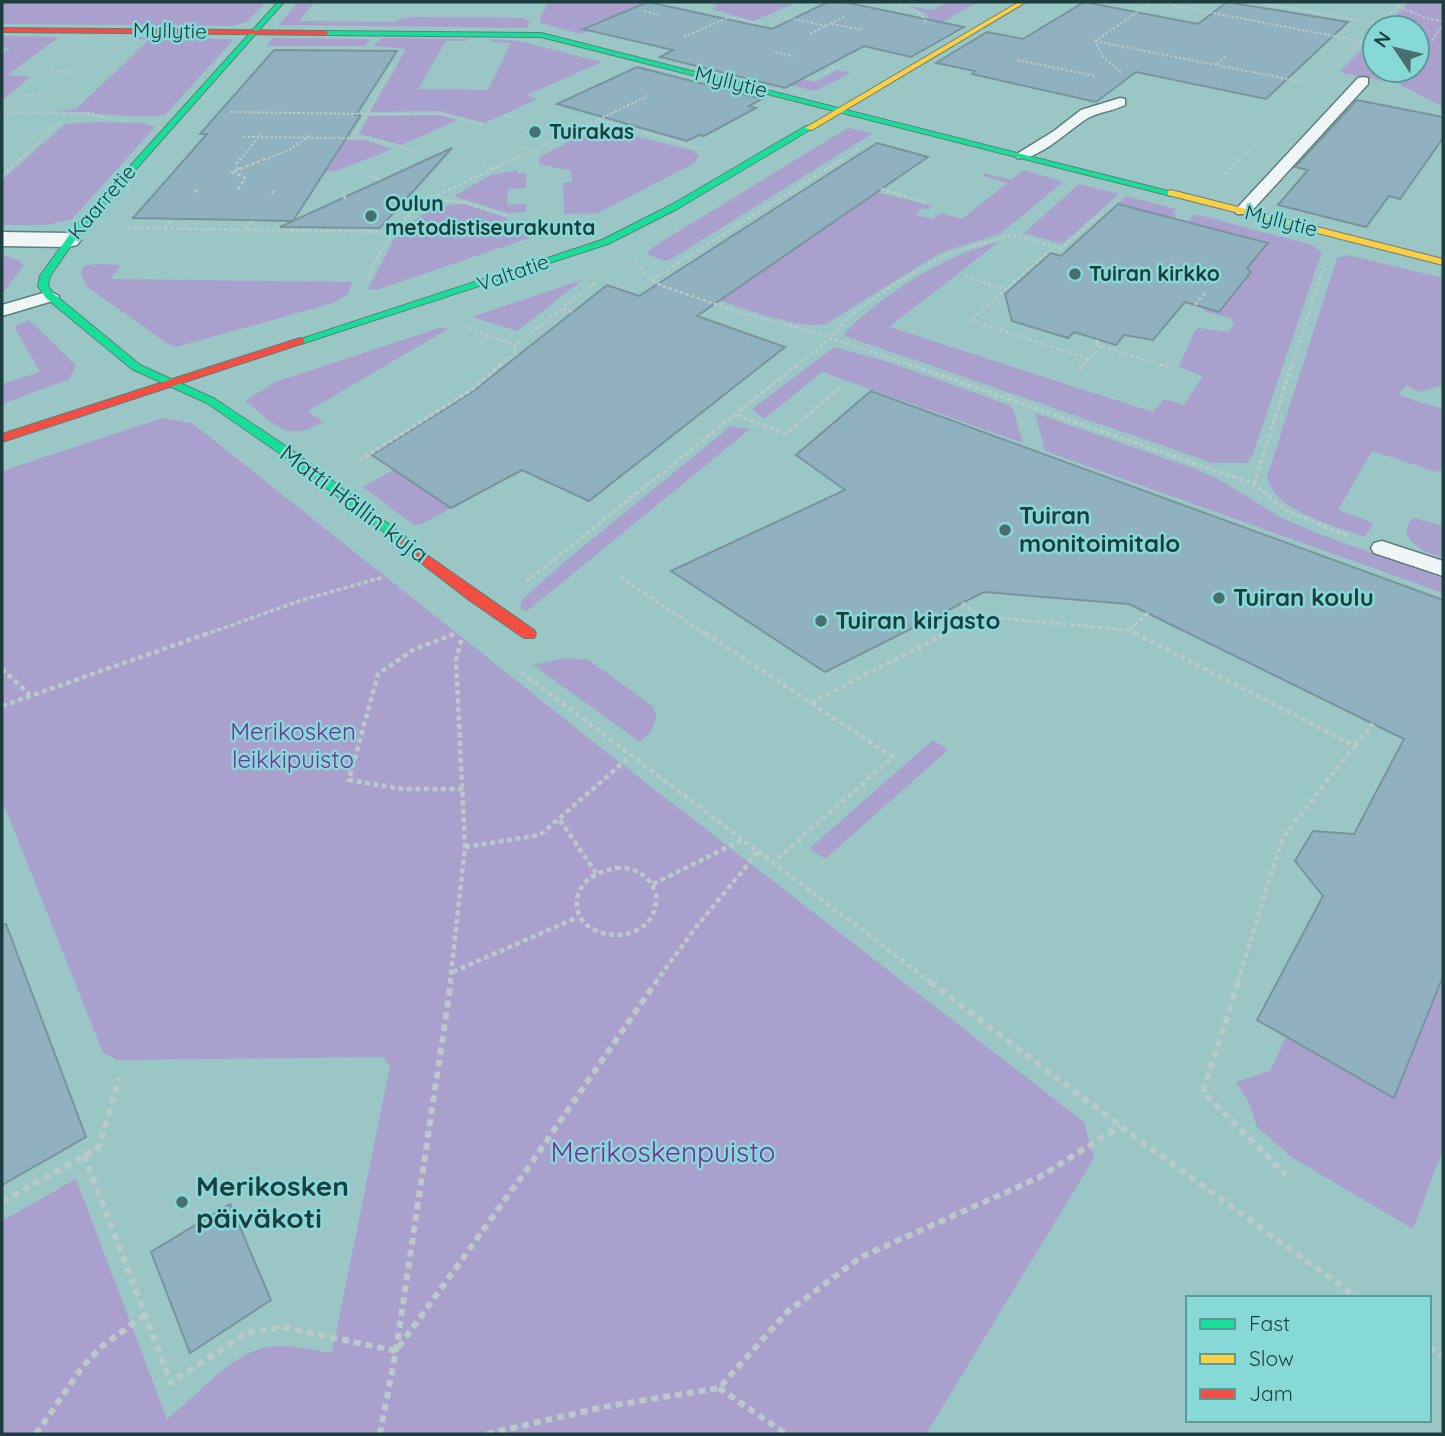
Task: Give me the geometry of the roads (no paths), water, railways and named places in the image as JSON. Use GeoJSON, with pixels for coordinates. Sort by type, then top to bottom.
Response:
{"type":"FeatureCollection","features":[{"type":"Feature","properties":{"kind":"street","name":"Kaarretie"},"geometry":{"type":"LineString","coordinates":[[50,296],[43,286],[45,276],[69,240],[281,2]]}},
{"type":"Feature","properties":{"kind":"street","name":"Valtatie"},"geometry":{"type":"LineString","coordinates":[[2,438],[605,242],[674,207],[1023,2]]}},
{"type":"Feature","properties":{"kind":"street","name":"Myllytie"},"geometry":{"type":"LineString","coordinates":[[2,30],[541,35],[1443,262]]}},
{"type":"Feature","properties":{"kind":"street"},"geometry":{"type":"LineString","coordinates":[[2,239],[69,240]]}},
{"type":"Feature","properties":{"kind":"street"},"geometry":{"type":"LineString","coordinates":[[50,296],[136,367],[173,383]]}},
{"type":"Feature","properties":{"kind":"street","name":"Matti Hällin kuja"},"geometry":{"type":"LineString","coordinates":[[173,383],[211,401],[326,482],[494,611],[530,634]]}},
{"type":"Feature","properties":{"kind":"lane"},"geometry":{"type":"LineString","coordinates":[[1243,211],[1358,86]]}},
{"type":"Feature","properties":{"kind":"lane"},"geometry":{"type":"LineString","coordinates":[[1022,155],[1059,134],[1086,113],[1120,102]]}},
{"type":"Feature","properties":{"kind":"lane"},"geometry":{"type":"LineString","coordinates":[[2,311],[50,296]]}},
{"type":"Feature","properties":{"kind":"lane"},"geometry":{"type":"LineString","coordinates":[[1382,548],[1443,569]]}},
{"type":"Feature","properties":{"kind":"place","name":"Tuirakas"},"geometry":{"type":"Point","coordinates":[535,132]}},
{"type":"Feature","properties":{"kind":"place","name":"Oulun metodistiseurakunta"},"geometry":{"type":"Point","coordinates":[371,216]}},
{"type":"Feature","properties":{"kind":"place","name":"Tuiran kirkko"},"geometry":{"type":"Point","coordinates":[1075,274]}},
{"type":"Feature","properties":{"kind":"place","name":"Tuiran monitoimitalo"},"geometry":{"type":"Point","coordinates":[1005,530]}},
{"type":"Feature","properties":{"kind":"place","name":"Tuiran koulu"},"geometry":{"type":"Point","coordinates":[1219,598]}},
{"type":"Feature","properties":{"kind":"place","name":"Tuiran kirjasto"},"geometry":{"type":"Point","coordinates":[821,621]}},
{"type":"Feature","properties":{"kind":"place","name":"Merikosken päiväkoti"},"geometry":{"type":"Point","coordinates":[182,1202]}},
{"type":"Feature","properties":{"kind":"park label","name":"Merikosken leikkipuisto"},"geometry":{"type":"Point","coordinates":[293,746]}},
{"type":"Feature","properties":{"kind":"park label","name":"Merikoskenpuisto"},"geometry":{"type":"Point","coordinates":[663,1152]}}]}
